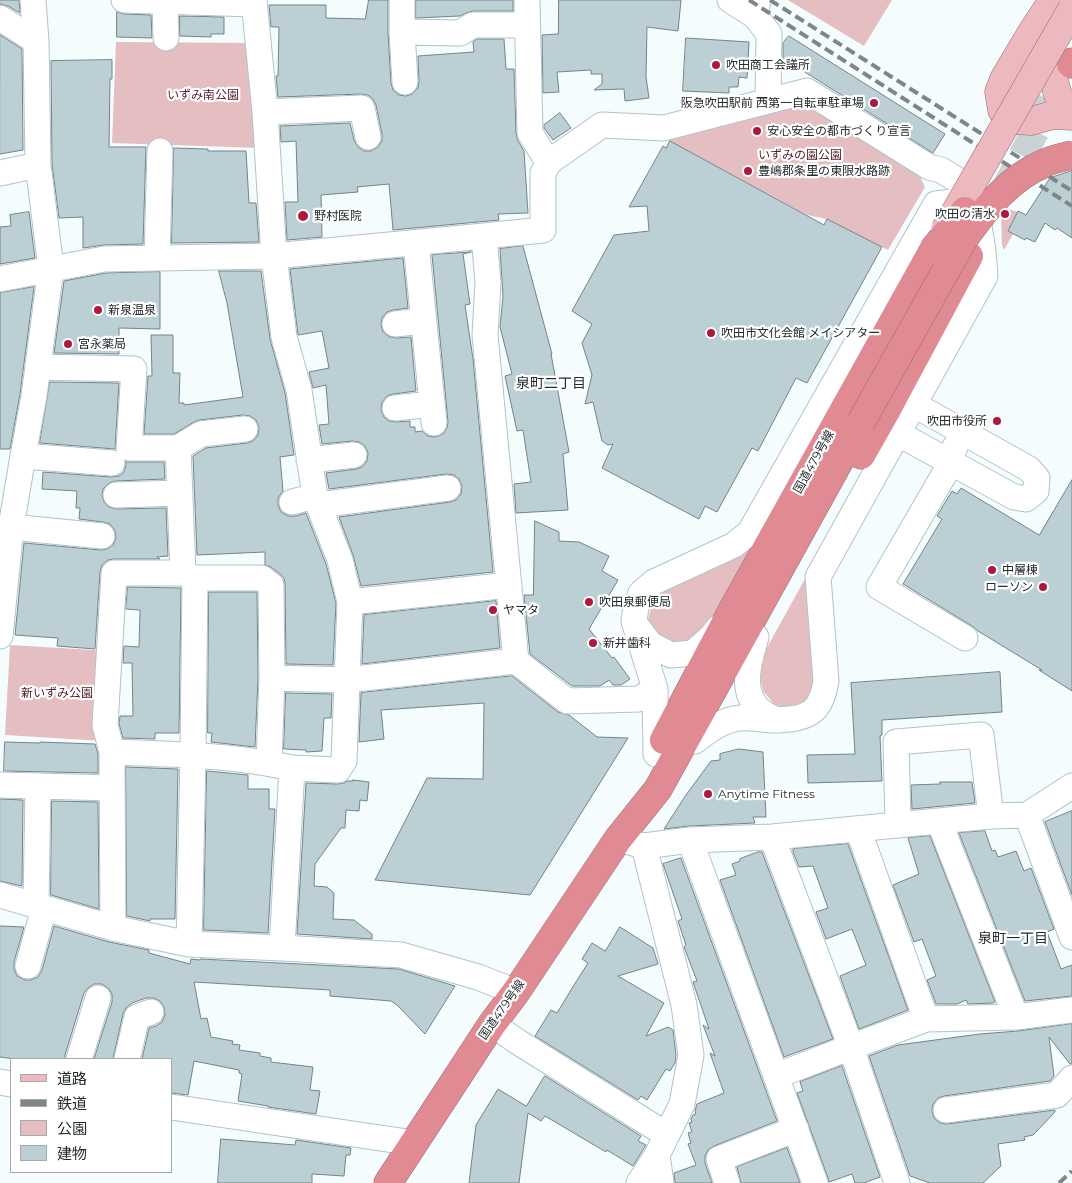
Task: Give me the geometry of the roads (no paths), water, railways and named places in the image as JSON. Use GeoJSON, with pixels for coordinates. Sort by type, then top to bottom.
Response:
{"type":"FeatureCollection","features":[{"type":"Feature","properties":{"kind":"highway","name":"国道479号線"},"geometry":{"type":"LineString","coordinates":[[388,1183],[492,1024],[516,992],[618,839],[658,789],[852,416],[933,250],[971,203],[1016,162],[1043,147],[1072,140]]}},
{"type":"Feature","properties":{"kind":"highway","name":"国道479号線"},"geometry":{"type":"LineString","coordinates":[[618,839],[633,796],[734,607],[963,240],[983,213],[1012,183],[1028,171],[1047,162],[1072,155]]}},
{"type":"Feature","properties":{"kind":"highway"},"geometry":{"type":"LineString","coordinates":[[658,789],[695,741],[756,637],[886,411],[969,256]]}},
{"type":"Feature","properties":{"kind":"main road"},"geometry":{"type":"LineString","coordinates":[[1053,0],[1004,79],[999,92],[1002,110],[1015,120],[1031,121],[1053,115],[1072,116]]}},
{"type":"Feature","properties":{"kind":"main road"},"geometry":{"type":"LineString","coordinates":[[1053,0],[1049,62],[1058,95],[1072,116]]}},
{"type":"Feature","properties":{"kind":"main road"},"geometry":{"type":"LineString","coordinates":[[933,250],[1072,9]]}},
{"type":"Feature","properties":{"kind":"street"},"geometry":{"type":"LineString","coordinates":[[0,636],[11,527],[38,367],[51,268],[38,165],[34,0]]}},
{"type":"Feature","properties":{"kind":"street"},"geometry":{"type":"LineString","coordinates":[[112,752],[193,755],[338,770],[344,761],[350,602],[340,560],[309,501],[309,460],[299,390],[284,338],[274,256],[265,112],[254,2],[124,0]]}},
{"type":"Feature","properties":{"kind":"street"},"geometry":{"type":"LineString","coordinates":[[402,0],[405,82]]}},
{"type":"Feature","properties":{"kind":"street"},"geometry":{"type":"LineString","coordinates":[[527,0],[530,133],[549,162]]}},
{"type":"Feature","properties":{"kind":"street"},"geometry":{"type":"LineString","coordinates":[[730,0],[756,8],[769,34],[768,100]]}},
{"type":"Feature","properties":{"kind":"street"},"geometry":{"type":"LineString","coordinates":[[165,2],[166,38]]}},
{"type":"Feature","properties":{"kind":"street"},"geometry":{"type":"LineString","coordinates":[[0,18],[36,41]]}},
{"type":"Feature","properties":{"kind":"street"},"geometry":{"type":"LineString","coordinates":[[402,32],[460,33],[473,25],[527,25]]}},
{"type":"Feature","properties":{"kind":"street"},"geometry":{"type":"LineString","coordinates":[[0,279],[104,258],[274,256],[543,230],[543,173],[549,162],[602,125],[664,128],[807,91],[929,167],[941,170],[959,181],[979,226],[985,276],[818,577],[826,681],[820,704],[814,711],[801,718],[776,720],[739,718],[723,722],[710,729],[695,741]]}},
{"type":"Feature","properties":{"kind":"street"},"geometry":{"type":"LineString","coordinates":[[265,112],[362,108],[368,137]]}},
{"type":"Feature","properties":{"kind":"street"},"geometry":{"type":"LineString","coordinates":[[157,258],[160,151]]}},
{"type":"Feature","properties":{"kind":"street"},"geometry":{"type":"LineString","coordinates":[[0,173],[38,165]]}},
{"type":"Feature","properties":{"kind":"street"},"geometry":{"type":"LineString","coordinates":[[656,754],[655,689],[634,622],[636,607],[641,593],[654,582],[734,545],[750,532],[936,204],[938,190],[929,167]]}},
{"type":"Feature","properties":{"kind":"street"},"geometry":{"type":"LineString","coordinates":[[936,204],[952,202],[970,209]]}},
{"type":"Feature","properties":{"kind":"street"},"geometry":{"type":"LineString","coordinates":[[484,236],[488,282],[485,335],[516,661]]}},
{"type":"Feature","properties":{"kind":"street"},"geometry":{"type":"LineString","coordinates":[[395,408],[433,414],[416,243]]}},
{"type":"Feature","properties":{"kind":"street"},"geometry":{"type":"LineString","coordinates":[[395,324],[423,321]]}},
{"type":"Feature","properties":{"kind":"street"},"geometry":{"type":"LineString","coordinates":[[38,367],[134,369],[128,448],[178,448],[201,434],[244,429]]}},
{"type":"Feature","properties":{"kind":"street"},"geometry":{"type":"LineString","coordinates":[[897,433],[1014,497],[1026,499],[1036,491],[1037,478],[1029,469],[966,425],[913,404]]}},
{"type":"Feature","properties":{"kind":"street"},"geometry":{"type":"LineString","coordinates":[[964,638],[879,588],[945,473],[966,425]]}},
{"type":"Feature","properties":{"kind":"street"},"geometry":{"type":"LineString","coordinates":[[178,448],[180,494],[189,576],[193,755],[189,944]]}},
{"type":"Feature","properties":{"kind":"street"},"geometry":{"type":"LineString","coordinates":[[309,460],[354,455]]}},
{"type":"Feature","properties":{"kind":"street"},"geometry":{"type":"LineString","coordinates":[[23,456],[112,463]]}},
{"type":"Feature","properties":{"kind":"street"},"geometry":{"type":"LineString","coordinates":[[309,501],[448,488]]}},
{"type":"Feature","properties":{"kind":"street"},"geometry":{"type":"LineString","coordinates":[[116,495],[180,494]]}},
{"type":"Feature","properties":{"kind":"street"},"geometry":{"type":"LineString","coordinates":[[11,527],[102,536]]}},
{"type":"Feature","properties":{"kind":"street"},"geometry":{"type":"LineString","coordinates":[[113,928],[112,752],[105,725],[114,573],[262,578],[271,585],[272,678],[280,765],[282,948]]}},
{"type":"Feature","properties":{"kind":"street"},"geometry":{"type":"LineString","coordinates":[[350,602],[509,585]]}},
{"type":"Feature","properties":{"kind":"street"},"geometry":{"type":"LineString","coordinates":[[634,622],[650,644],[671,656],[693,653],[712,636],[734,607]]}},
{"type":"Feature","properties":{"kind":"street"},"geometry":{"type":"LineString","coordinates":[[756,637],[747,674],[750,697],[761,712],[776,720]]}},
{"type":"Feature","properties":{"kind":"street"},"geometry":{"type":"LineString","coordinates":[[272,678],[346,680],[516,661],[567,701],[639,699],[655,689]]}},
{"type":"Feature","properties":{"kind":"street"},"geometry":{"type":"LineString","coordinates":[[898,825],[896,742],[981,735],[991,816]]}},
{"type":"Feature","properties":{"kind":"street"},"geometry":{"type":"LineString","coordinates":[[0,786],[112,788]]}},
{"type":"Feature","properties":{"kind":"street"},"geometry":{"type":"LineString","coordinates":[[28,966],[40,907],[38,786]]}},
{"type":"Feature","properties":{"kind":"street"},"geometry":{"type":"LineString","coordinates":[[618,839],[644,846],[690,840],[772,837],[991,816],[1027,815],[1072,786]]}},
{"type":"Feature","properties":{"kind":"street"},"geometry":{"type":"LineString","coordinates":[[1027,815],[1072,937]]}},
{"type":"Feature","properties":{"kind":"street"},"geometry":{"type":"LineString","coordinates":[[939,821],[1016,1017]]}},
{"type":"Feature","properties":{"kind":"street"},"geometry":{"type":"LineString","coordinates":[[858,829],[926,1019]]}},
{"type":"Feature","properties":{"kind":"street"},"geometry":{"type":"LineString","coordinates":[[772,837],[851,1047],[897,1183]]}},
{"type":"Feature","properties":{"kind":"street"},"geometry":{"type":"LineString","coordinates":[[690,840],[815,1183]]}},
{"type":"Feature","properties":{"kind":"street"},"geometry":{"type":"LineString","coordinates":[[639,1183],[662,1145],[682,1104],[691,1055],[684,1005],[644,846]]}},
{"type":"Feature","properties":{"kind":"street"},"geometry":{"type":"LineString","coordinates":[[0,895],[113,928],[189,944],[401,955],[478,977],[516,992]]}},
{"type":"Feature","properties":{"kind":"street"},"geometry":{"type":"LineString","coordinates":[[79,1058],[98,998]]}},
{"type":"Feature","properties":{"kind":"street"},"geometry":{"type":"LineString","coordinates":[[776,1076],[926,1019],[1016,1017],[1072,1010]]}},
{"type":"Feature","properties":{"kind":"street"},"geometry":{"type":"LineString","coordinates":[[127,1058],[137,1017],[151,1012]]}},
{"type":"Feature","properties":{"kind":"street"},"geometry":{"type":"LineString","coordinates":[[492,1024],[662,1145]]}},
{"type":"Feature","properties":{"kind":"street"},"geometry":{"type":"LineString","coordinates":[[946,1110],[1057,1095],[1072,1078]]}},
{"type":"Feature","properties":{"kind":"street"},"geometry":{"type":"LineString","coordinates":[[172,1107],[414,1142]]}},
{"type":"Feature","properties":{"kind":"street"},"geometry":{"type":"LineString","coordinates":[[727,1183],[719,1159],[796,1129]]}},
{"type":"Feature","properties":{"kind":"street"},"geometry":{"type":"LineString","coordinates":[[660,1183],[662,1145]]}},
{"type":"Feature","properties":{"kind":"tunnel"},"geometry":{"type":"LineString","coordinates":[[1003,193],[1051,101]]}},
{"type":"Feature","properties":{"kind":"railway"},"geometry":{"type":"LineString","coordinates":[[749,0],[1072,206]]}},
{"type":"Feature","properties":{"kind":"railway"},"geometry":{"type":"LineString","coordinates":[[770,0],[1072,191]]}},
{"type":"Feature","properties":{"kind":"railway"},"geometry":{"type":"LineString","coordinates":[[1059,1183],[1072,1171]]}},
{"type":"Feature","properties":{"kind":"place","name":"吹田商工会議所"},"geometry":{"type":"Point","coordinates":[716,65]}},
{"type":"Feature","properties":{"kind":"place","name":"阪急吹田駅前 西第一自転車駐車場"},"geometry":{"type":"Point","coordinates":[874,103]}},
{"type":"Feature","properties":{"kind":"place","name":"安心安全の都市づくり宣言"},"geometry":{"type":"Point","coordinates":[757,131]}},
{"type":"Feature","properties":{"kind":"place","name":"豊嶋郡条里の東限水路跡"},"geometry":{"type":"Point","coordinates":[748,171]}},
{"type":"Feature","properties":{"kind":"place","name":"吹田の清水"},"geometry":{"type":"Point","coordinates":[1005,214]}},
{"type":"Feature","properties":{"kind":"place","name":"野村医院"},"geometry":{"type":"Point","coordinates":[303,216]}},
{"type":"Feature","properties":{"kind":"place","name":"新泉温泉"},"geometry":{"type":"Point","coordinates":[98,310]}},
{"type":"Feature","properties":{"kind":"place","name":"吹田市文化会館 メイシアター"},"geometry":{"type":"Point","coordinates":[711,333]}},
{"type":"Feature","properties":{"kind":"place","name":"宮永薬局"},"geometry":{"type":"Point","coordinates":[68,344]}},
{"type":"Feature","properties":{"kind":"place","name":"吹田市役所"},"geometry":{"type":"Point","coordinates":[997,421]}},
{"type":"Feature","properties":{"kind":"place","name":"中層棟"},"geometry":{"type":"Point","coordinates":[992,570]}},
{"type":"Feature","properties":{"kind":"place","name":"ローソン"},"geometry":{"type":"Point","coordinates":[1043,587]}},
{"type":"Feature","properties":{"kind":"place","name":"吹田泉郵便局"},"geometry":{"type":"Point","coordinates":[589,602]}},
{"type":"Feature","properties":{"kind":"place","name":"ヤマタ"},"geometry":{"type":"Point","coordinates":[493,610]}},
{"type":"Feature","properties":{"kind":"place","name":"新井歯科"},"geometry":{"type":"Point","coordinates":[593,643]}},
{"type":"Feature","properties":{"kind":"place","name":"Anytime Fitness"},"geometry":{"type":"Point","coordinates":[708,794]}},
{"type":"Feature","properties":{"kind":"district","name":"泉町二丁目"},"geometry":{"type":"Point","coordinates":[551,384]}},
{"type":"Feature","properties":{"kind":"district","name":"泉町一丁目"},"geometry":{"type":"Point","coordinates":[1013,939]}},
{"type":"Feature","properties":{"kind":"park label","name":"いずみ南公園"},"geometry":{"type":"Point","coordinates":[203,95]}},
{"type":"Feature","properties":{"kind":"park label","name":"いずみの園公園"},"geometry":{"type":"Point","coordinates":[800,155]}},
{"type":"Feature","properties":{"kind":"park label","name":"新いずみ公園"},"geometry":{"type":"Point","coordinates":[57,693]}}]}
